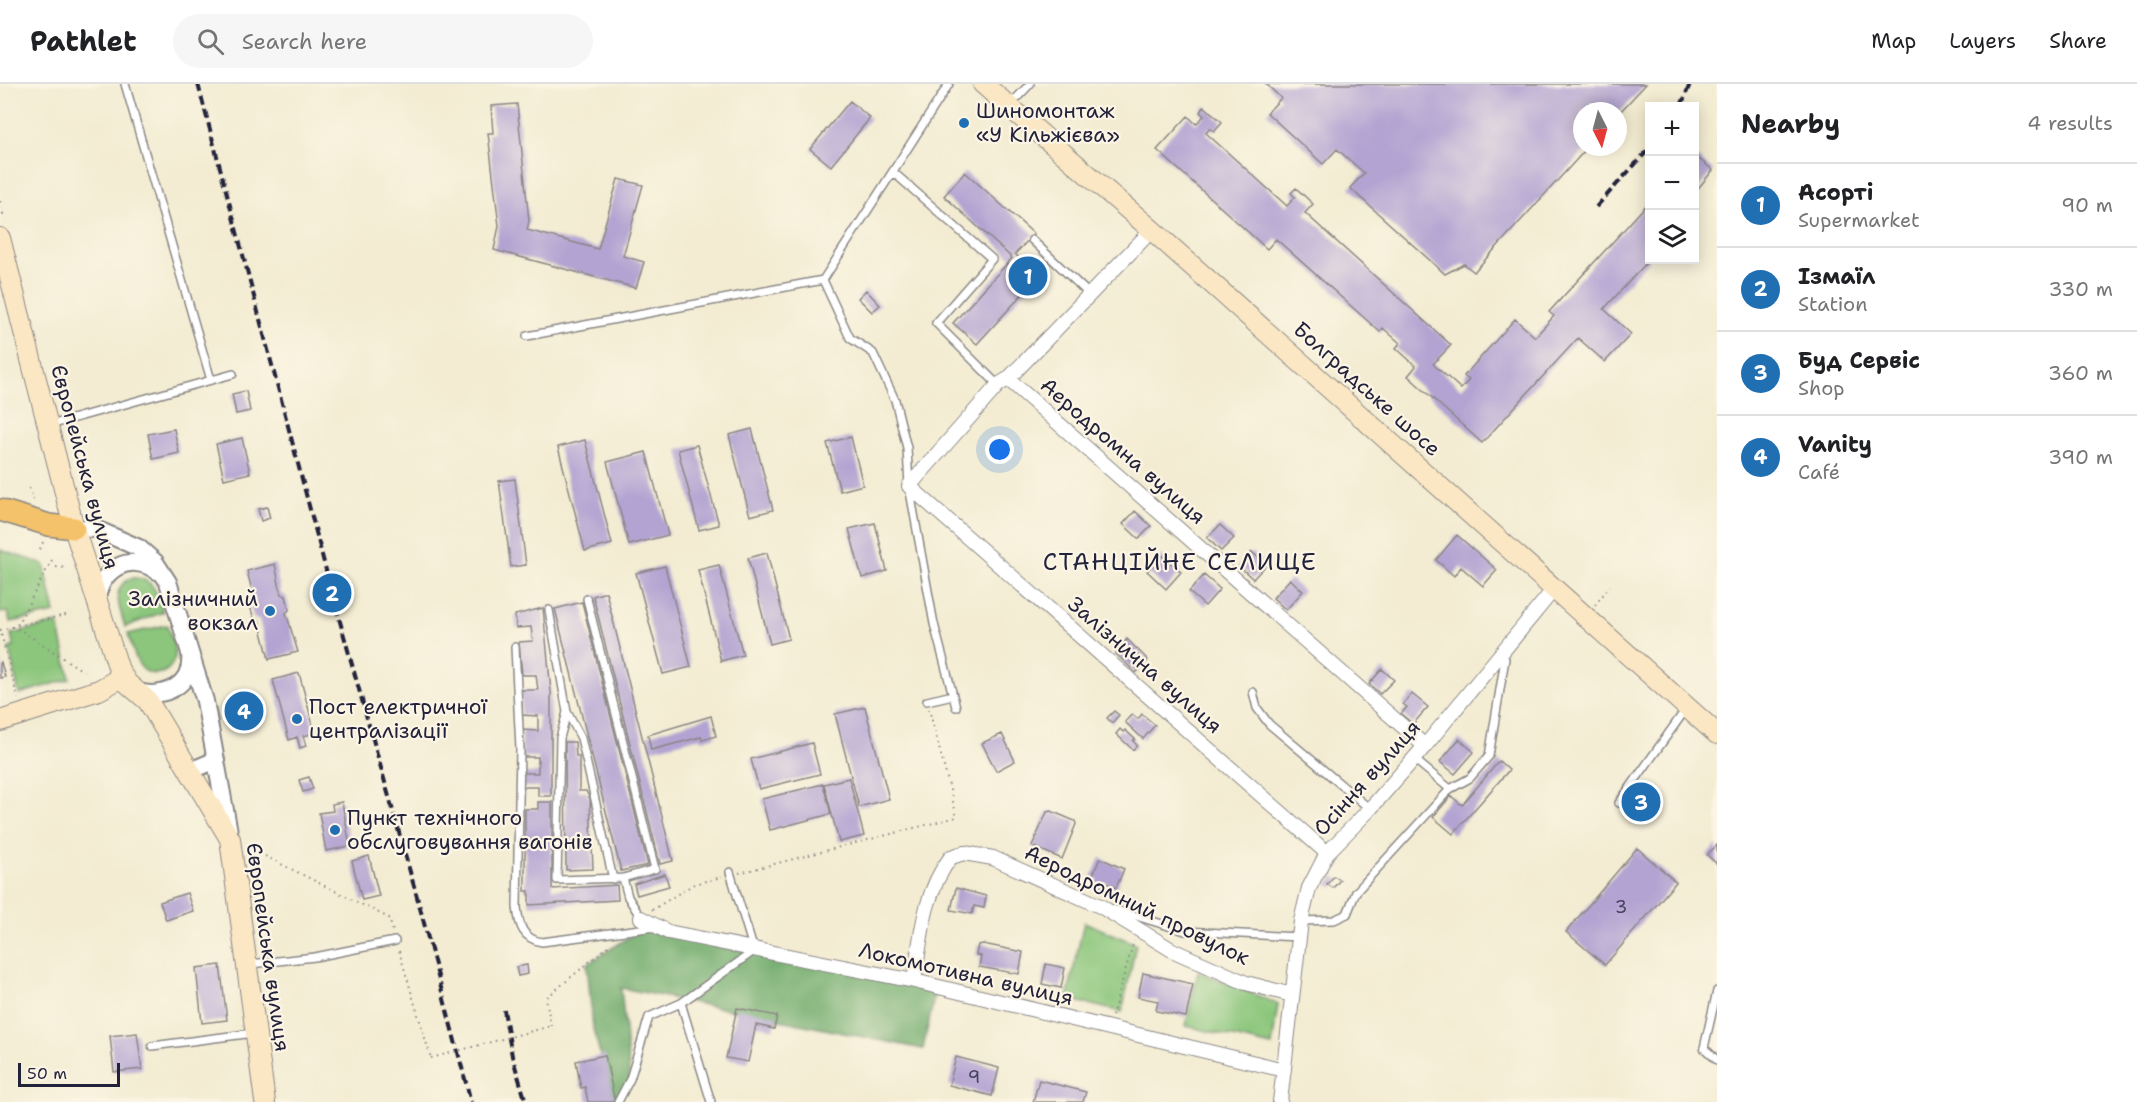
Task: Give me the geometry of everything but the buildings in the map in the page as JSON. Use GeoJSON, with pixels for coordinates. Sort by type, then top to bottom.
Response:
{"type":"FeatureCollection","features":[{"type":"Feature","properties":{"kind":"main road","name":"Болградське шосе"},"geometry":{"type":"LineString","coordinates":[[983,84],[1152,230],[1717,734]]}},
{"type":"Feature","properties":{"kind":"main road","name":"Європейська вулиця"},"geometry":{"type":"LineString","coordinates":[[0,238],[74,528],[122,677],[151,706],[230,839],[266,1102]]}},
{"type":"Feature","properties":{"kind":"main road"},"geometry":{"type":"LineString","coordinates":[[0,510],[49,525],[74,528]]}},
{"type":"Feature","properties":{"kind":"main road"},"geometry":{"type":"LineString","coordinates":[[0,722],[99,690],[122,677]]}},
{"type":"Feature","properties":{"kind":"street","name":"Аеродромна вулиця"},"geometry":{"type":"LineString","coordinates":[[909,486],[1003,382],[1152,230]]}},
{"type":"Feature","properties":{"kind":"street","name":"Аеродромна вулиця"},"geometry":{"type":"LineString","coordinates":[[1003,382],[1425,746]]}},
{"type":"Feature","properties":{"kind":"street","name":"Залізнична вулиця"},"geometry":{"type":"LineString","coordinates":[[909,486],[1327,853]]}},
{"type":"Feature","properties":{"kind":"street"},"geometry":{"type":"LineString","coordinates":[[74,528],[96,529],[139,548],[155,562],[168,582],[205,701],[230,839]]}},
{"type":"Feature","properties":{"kind":"street"},"geometry":{"type":"LineString","coordinates":[[99,611],[99,586],[115,567],[140,562],[163,575]]}},
{"type":"Feature","properties":{"kind":"street","name":"Осіння вулиця"},"geometry":{"type":"LineString","coordinates":[[1280,1102],[1301,921],[1309,888],[1327,853],[1414,759],[1554,589]]}},
{"type":"Feature","properties":{"kind":"street"},"geometry":{"type":"LineString","coordinates":[[138,692],[159,694],[177,686],[189,669],[189,649]]}},
{"type":"Feature","properties":{"kind":"street"},"geometry":{"type":"LineString","coordinates":[[190,771],[216,760]]}},
{"type":"Feature","properties":{"kind":"street","name":"Аеродромний провулок"},"geometry":{"type":"LineString","coordinates":[[914,981],[926,907],[937,878],[951,857],[963,853],[993,858],[1100,906],[1137,930],[1246,983],[1293,994]]}},
{"type":"Feature","properties":{"kind":"street","name":"Локомотивна вулиця"},"geometry":{"type":"LineString","coordinates":[[641,918],[668,932],[754,951],[914,981],[1284,1070]]}},
{"type":"Feature","properties":{"kind":"lane"},"geometry":{"type":"LineString","coordinates":[[125,84],[211,380]]}},
{"type":"Feature","properties":{"kind":"lane"},"geometry":{"type":"LineString","coordinates":[[527,336],[824,280],[949,84]]}},
{"type":"Feature","properties":{"kind":"lane"},"geometry":{"type":"LineString","coordinates":[[1010,106],[1029,84]]}},
{"type":"Feature","properties":{"kind":"lane"},"geometry":{"type":"LineString","coordinates":[[893,172],[992,259],[936,323],[1003,382]]}},
{"type":"Feature","properties":{"kind":"lane"},"geometry":{"type":"LineString","coordinates":[[1032,240],[1089,294]]}},
{"type":"Feature","properties":{"kind":"lane"},"geometry":{"type":"LineString","coordinates":[[824,280],[850,338],[873,353],[895,400],[907,448],[909,486],[934,624],[956,706]]}},
{"type":"Feature","properties":{"kind":"lane"},"geometry":{"type":"LineString","coordinates":[[48,425],[232,374]]}},
{"type":"Feature","properties":{"kind":"lane"},"geometry":{"type":"LineString","coordinates":[[567,712],[560,738],[557,880],[623,878],[655,869],[587,599]]}},
{"type":"Feature","properties":{"kind":"lane"},"geometry":{"type":"LineString","coordinates":[[549,610],[567,712],[581,738],[613,879]]}},
{"type":"Feature","properties":{"kind":"lane"},"geometry":{"type":"LineString","coordinates":[[515,646],[520,749],[516,907],[522,930],[532,940],[542,942],[655,927]]}},
{"type":"Feature","properties":{"kind":"lane"},"geometry":{"type":"LineString","coordinates":[[1301,921],[1334,920],[1347,914],[1356,892],[1450,789],[1470,778],[1490,756],[1504,659],[1500,655]]}},
{"type":"Feature","properties":{"kind":"lane"},"geometry":{"type":"LineString","coordinates":[[1253,692],[1257,708],[1269,724],[1370,809]]}},
{"type":"Feature","properties":{"kind":"lane"},"geometry":{"type":"LineString","coordinates":[[927,701],[953,695]]}},
{"type":"Feature","properties":{"kind":"lane"},"geometry":{"type":"LineString","coordinates":[[1619,803],[1687,707]]}},
{"type":"Feature","properties":{"kind":"lane"},"geometry":{"type":"LineString","coordinates":[[1414,759],[1450,789]]}},
{"type":"Feature","properties":{"kind":"lane"},"geometry":{"type":"LineString","coordinates":[[618,1102],[630,1079],[649,1017],[681,1003],[754,951],[730,874]]}},
{"type":"Feature","properties":{"kind":"lane"},"geometry":{"type":"LineString","coordinates":[[623,878],[628,897],[641,918]]}},
{"type":"Feature","properties":{"kind":"lane"},"geometry":{"type":"LineString","coordinates":[[1100,906],[1131,913],[1167,928],[1185,932],[1298,937]]}},
{"type":"Feature","properties":{"kind":"lane"},"geometry":{"type":"LineString","coordinates":[[248,964],[315,957],[395,941]]}},
{"type":"Feature","properties":{"kind":"lane"},"geometry":{"type":"LineString","coordinates":[[1717,991],[1704,1048],[1717,1060]]}},
{"type":"Feature","properties":{"kind":"lane"},"geometry":{"type":"LineString","coordinates":[[681,1003],[711,1102]]}},
{"type":"Feature","properties":{"kind":"lane"},"geometry":{"type":"LineString","coordinates":[[152,1046],[257,1033]]}},
{"type":"Feature","properties":{"kind":"path"},"geometry":{"type":"LineString","coordinates":[[0,201],[3,214],[0,214]]}},
{"type":"Feature","properties":{"kind":"path"},"geometry":{"type":"LineString","coordinates":[[29,488],[34,501]]}},
{"type":"Feature","properties":{"kind":"path"},"geometry":{"type":"LineString","coordinates":[[40,549],[43,542]]}},
{"type":"Feature","properties":{"kind":"path"},"geometry":{"type":"LineString","coordinates":[[16,627],[52,560]]}},
{"type":"Feature","properties":{"kind":"path"},"geometry":{"type":"LineString","coordinates":[[56,567],[66,568]]}},
{"type":"Feature","properties":{"kind":"path"},"geometry":{"type":"LineString","coordinates":[[1591,610],[1610,586]]}},
{"type":"Feature","properties":{"kind":"path"},"geometry":{"type":"LineString","coordinates":[[18,699],[0,630],[70,614]]}},
{"type":"Feature","properties":{"kind":"path"},"geometry":{"type":"LineString","coordinates":[[16,627],[83,671]]}},
{"type":"Feature","properties":{"kind":"path"},"geometry":{"type":"LineString","coordinates":[[641,918],[672,895],[694,884],[957,817],[927,701]]}},
{"type":"Feature","properties":{"kind":"path"},"geometry":{"type":"LineString","coordinates":[[230,839],[389,918],[431,1058],[551,1026],[546,998],[626,932]]}},
{"type":"Feature","properties":{"kind":"path"},"geometry":{"type":"LineString","coordinates":[[1109,1028],[1137,930]]}},
{"type":"Feature","properties":{"kind":"green space"},"geometry":{"type":"Polygon","coordinates":[[[0,550],[44,564],[55,613],[10,622],[8,612],[0,613],[0,550]]]}},
{"type":"Feature","properties":{"kind":"green space"},"geometry":{"type":"Polygon","coordinates":[[[132,578],[145,580],[154,588],[163,612],[125,627],[118,592],[125,582],[132,578]]]}},
{"type":"Feature","properties":{"kind":"green space"},"geometry":{"type":"Polygon","coordinates":[[[58,623],[70,679],[19,694],[9,648],[14,647],[11,634],[58,623]]]}},
{"type":"Feature","properties":{"kind":"green space"},"geometry":{"type":"Polygon","coordinates":[[[167,625],[175,650],[173,662],[164,672],[148,673],[138,664],[128,634],[167,625]]]}},
{"type":"Feature","properties":{"kind":"green space"},"geometry":{"type":"Polygon","coordinates":[[[1084,922],[1136,944],[1122,1012],[1067,999],[1084,922]]]}},
{"type":"Feature","properties":{"kind":"green space"},"geometry":{"type":"Polygon","coordinates":[[[640,930],[936,988],[923,1049],[621,988],[630,1079],[618,1102],[614,1102],[593,1029],[587,964],[640,930]]]}},
{"type":"Feature","properties":{"kind":"green space"},"geometry":{"type":"Polygon","coordinates":[[[1198,971],[1278,1004],[1272,1046],[1186,1026],[1198,971]]]}},
{"type":"Feature","properties":{"kind":"railway"},"geometry":{"type":"LineString","coordinates":[[198,84],[332,593],[419,904],[471,1102]]}},
{"type":"Feature","properties":{"kind":"railway"},"geometry":{"type":"LineString","coordinates":[[1683,102],[1690,84]]}},
{"type":"Feature","properties":{"kind":"railway"},"geometry":{"type":"LineString","coordinates":[[1596,207],[1645,153]]}},
{"type":"Feature","properties":{"kind":"railway"},"geometry":{"type":"LineString","coordinates":[[504,1010],[512,1056],[526,1102]]}},
{"type":"Feature","properties":{"kind":"place","name":"Шиномонтаж «У Кільжієва»"},"geometry":{"type":"Point","coordinates":[964,123]}},
{"type":"Feature","properties":{"kind":"place","name":"Асорті"},"geometry":{"type":"Point","coordinates":[1028,276]}},
{"type":"Feature","properties":{"kind":"place","name":"Ізмаїл"},"geometry":{"type":"Point","coordinates":[332,593]}},
{"type":"Feature","properties":{"kind":"place","name":"Залізничний вокзал"},"geometry":{"type":"Point","coordinates":[270,611]}},
{"type":"Feature","properties":{"kind":"place","name":"Vanity"},"geometry":{"type":"Point","coordinates":[244,711]}},
{"type":"Feature","properties":{"kind":"place","name":"Пост електричної централізації"},"geometry":{"type":"Point","coordinates":[297,719]}},
{"type":"Feature","properties":{"kind":"place","name":"Буд Сервіс"},"geometry":{"type":"Point","coordinates":[1641,802]}},
{"type":"Feature","properties":{"kind":"place","name":"Пункт технічного обслуговування вагонів"},"geometry":{"type":"Point","coordinates":[335,830]}},
{"type":"Feature","properties":{"kind":"district","name":"СТАНЦІЙНЕ СЕЛИЩЕ"},"geometry":{"type":"Point","coordinates":[1180,562]}}]}
